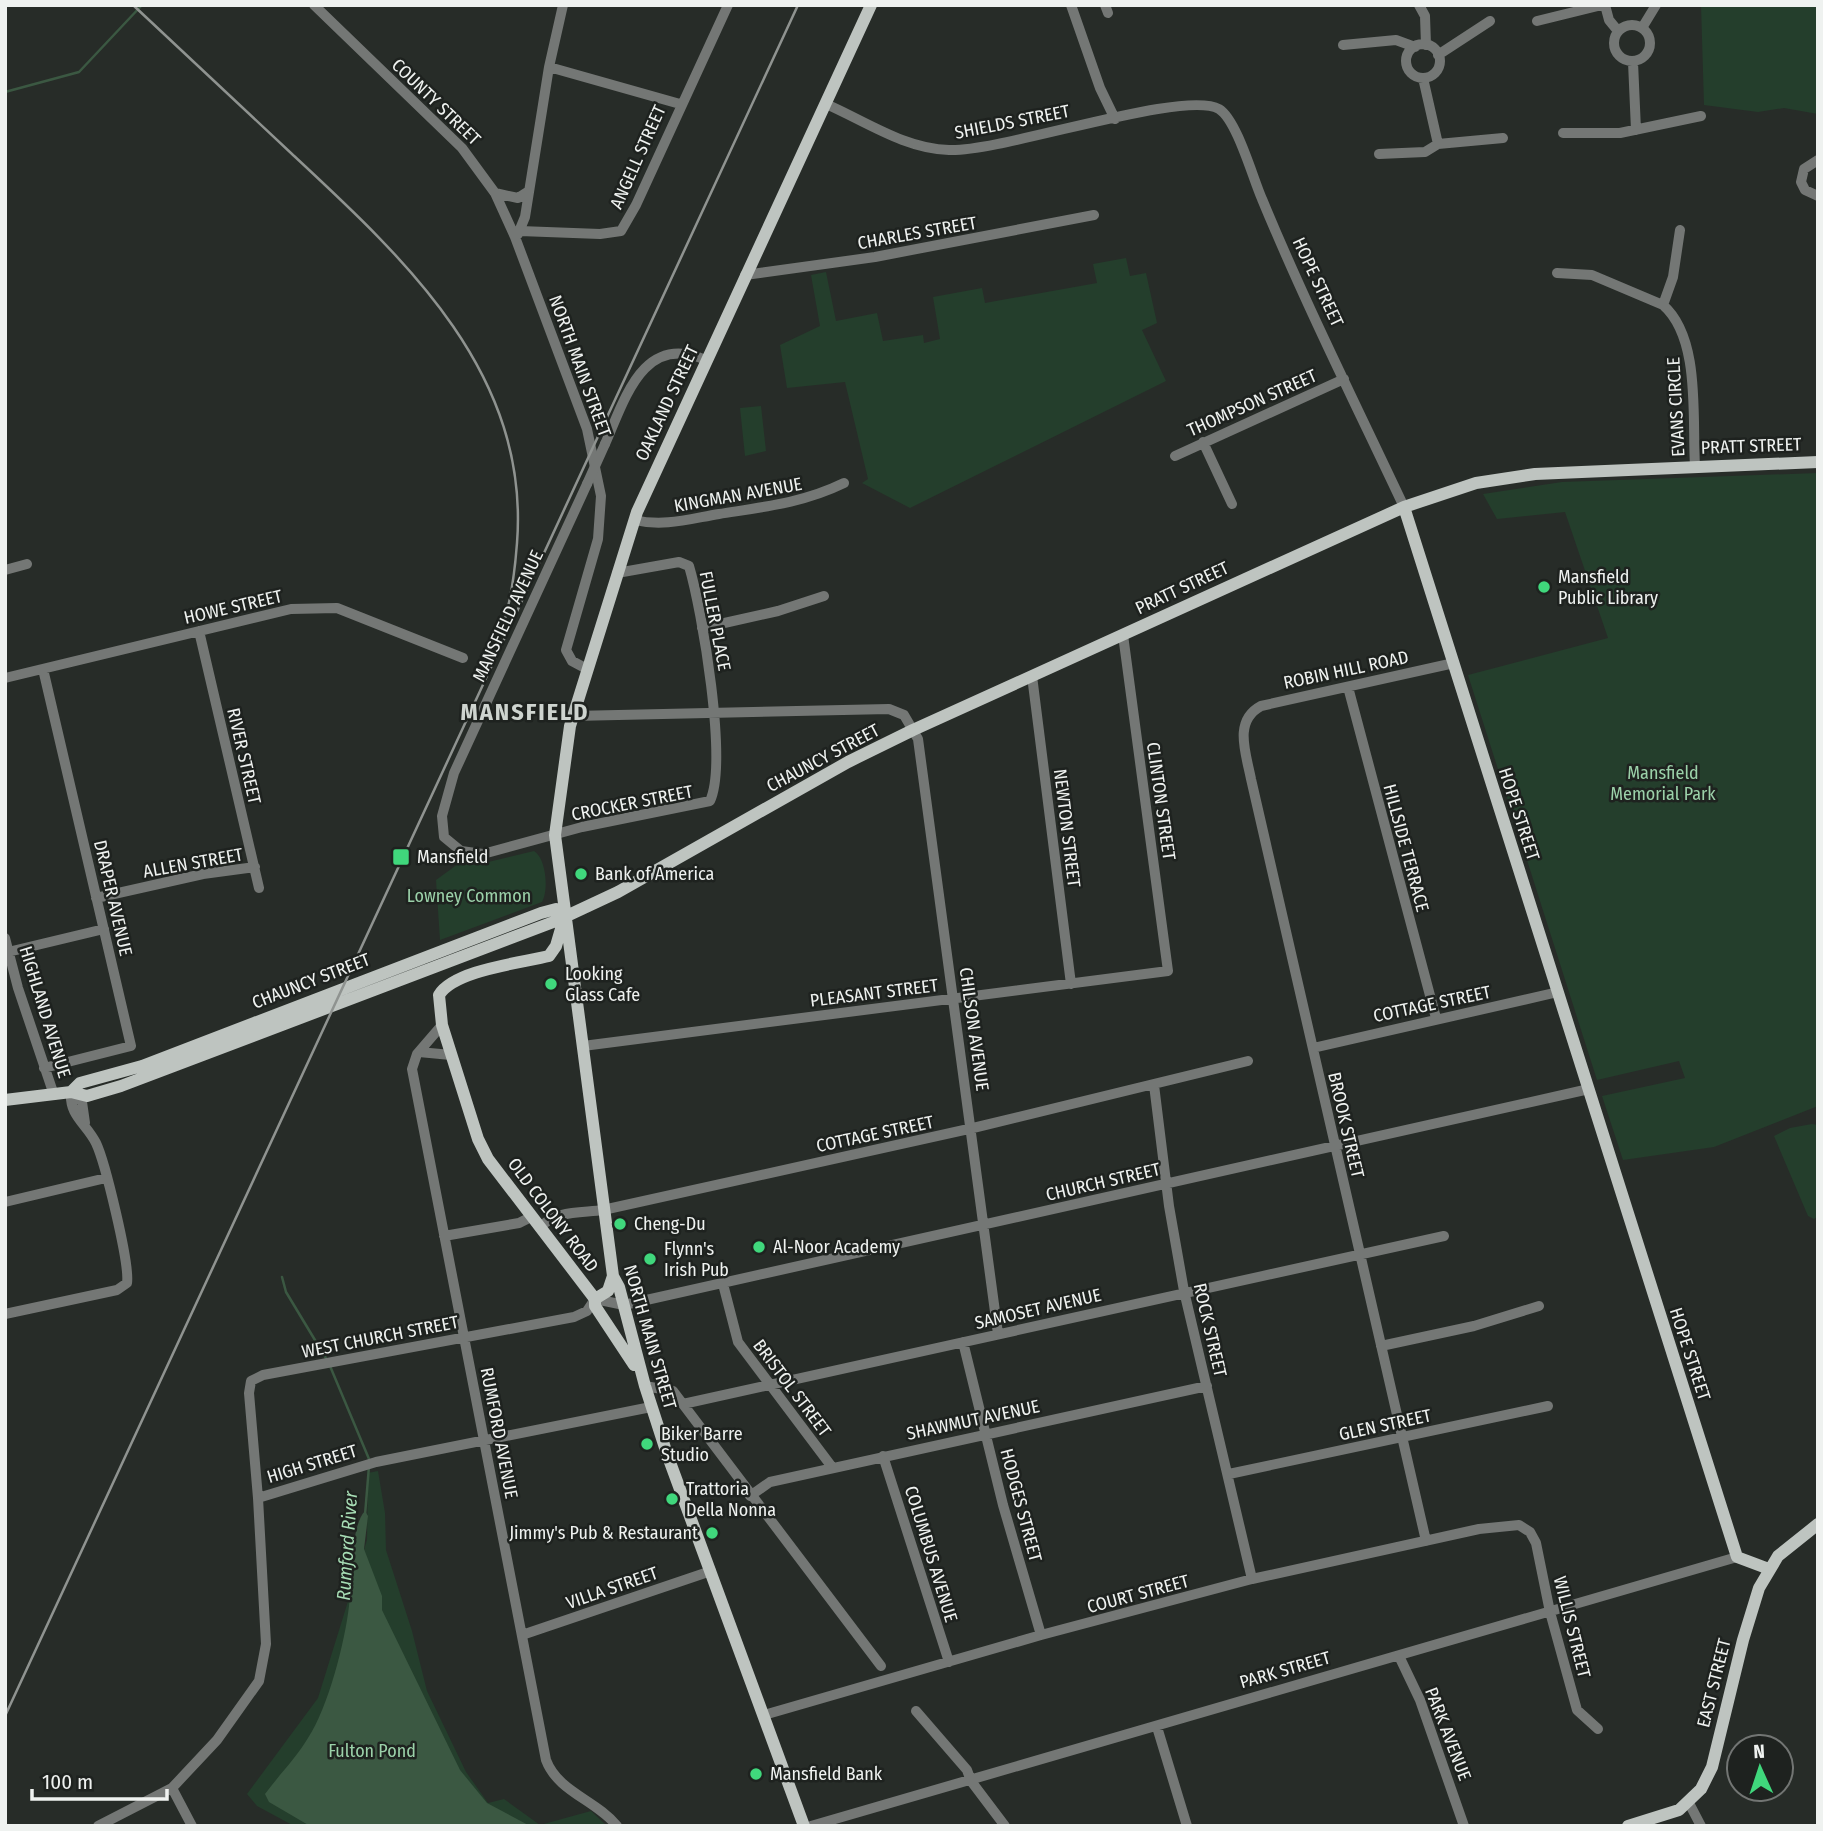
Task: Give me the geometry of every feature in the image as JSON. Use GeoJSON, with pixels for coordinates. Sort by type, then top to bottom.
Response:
{"type":"FeatureCollection","features":[{"type":"Feature","properties":{"kind":"main road","name":"OAKLAND STREET"},"geometry":{"type":"LineString","coordinates":[[555,835],[573,716],[634,520],[871,5]]}},
{"type":"Feature","properties":{"kind":"main road","name":"PRATT STREET"},"geometry":{"type":"LineString","coordinates":[[913,730],[1404,507],[1476,483],[1571,471],[1818,462]]}},
{"type":"Feature","properties":{"kind":"main road","name":"HOPE STREET"},"geometry":{"type":"LineString","coordinates":[[1404,507],[1737,1557]]}},
{"type":"Feature","properties":{"kind":"main road","name":"CHAUNCY STREET"},"geometry":{"type":"LineString","coordinates":[[5,1100],[71,1092],[80,1083],[142,1066],[541,913],[556,909],[565,915],[618,892],[852,760],[913,730]]}},
{"type":"Feature","properties":{"kind":"main road","name":"NORTH MAIN STREET"},"geometry":{"type":"LineString","coordinates":[[555,835],[613,1276],[625,1305],[651,1407],[804,1826]]}},
{"type":"Feature","properties":{"kind":"main road"},"geometry":{"type":"LineString","coordinates":[[565,915],[556,946],[549,956],[565,964],[574,984]]}},
{"type":"Feature","properties":{"kind":"main road","name":"OLD COLONY ROAD"},"geometry":{"type":"LineString","coordinates":[[549,956],[450,983],[442,990],[438,1001],[442,1025],[478,1139],[488,1159],[595,1299],[595,1306],[626,1351],[645,1386]]}},
{"type":"Feature","properties":{"kind":"main road"},"geometry":{"type":"LineString","coordinates":[[595,1299],[608,1291],[613,1276]]}},
{"type":"Feature","properties":{"kind":"main road","name":"EAST STREET"},"geometry":{"type":"LineString","coordinates":[[1689,1803],[1701,1789],[1712,1767],[1742,1640],[1759,1588],[1769,1569],[1789,1545],[1818,1524]]}},
{"type":"Feature","properties":{"kind":"main road"},"geometry":{"type":"LineString","coordinates":[[1737,1557],[1769,1569]]}},
{"type":"Feature","properties":{"kind":"main road"},"geometry":{"type":"LineString","coordinates":[[1628,1826],[1679,1810],[1689,1803]]}},
{"type":"Feature","properties":{"kind":"street","name":"COUNTY STREET"},"geometry":{"type":"LineString","coordinates":[[314,5],[462,148],[495,193],[518,234]]}},
{"type":"Feature","properties":{"kind":"street"},"geometry":{"type":"LineString","coordinates":[[518,234],[529,190],[549,67],[563,5]]}},
{"type":"Feature","properties":{"kind":"street","name":"ANGELL STREET"},"geometry":{"type":"LineString","coordinates":[[518,234],[611,234],[621,231],[636,205],[680,104],[728,5]]}},
{"type":"Feature","properties":{"kind":"street"},"geometry":{"type":"LineString","coordinates":[[1071,5],[1100,88],[1115,119]]}},
{"type":"Feature","properties":{"kind":"street"},"geometry":{"type":"LineString","coordinates":[[1419,5],[1427,26],[1426,45]]}},
{"type":"Feature","properties":{"kind":"street"},"geometry":{"type":"LineString","coordinates":[[1537,21],[1603,5],[1609,20],[1618,31]]}},
{"type":"Feature","properties":{"kind":"street"},"geometry":{"type":"LineString","coordinates":[[1642,28],[1656,5]]}},
{"type":"Feature","properties":{"kind":"street"},"geometry":{"type":"LineString","coordinates":[[1438,55],[1490,21]]}},
{"type":"Feature","properties":{"kind":"street"},"geometry":{"type":"LineString","coordinates":[[1632,25],[1642,28],[1648,36],[1650,46],[1646,55],[1633,62],[1621,58],[1614,49],[1618,31],[1632,25]]}},
{"type":"Feature","properties":{"kind":"street"},"geometry":{"type":"LineString","coordinates":[[1343,45],[1396,40],[1415,47],[1426,45]]}},
{"type":"Feature","properties":{"kind":"street"},"geometry":{"type":"LineString","coordinates":[[1426,45],[1438,55]]}},
{"type":"Feature","properties":{"kind":"street"},"geometry":{"type":"LineString","coordinates":[[1415,47],[1406,57],[1406,66],[1415,76],[1423,78],[1437,70],[1438,55]]}},
{"type":"Feature","properties":{"kind":"street"},"geometry":{"type":"LineString","coordinates":[[1633,62],[1636,130]]}},
{"type":"Feature","properties":{"kind":"street"},"geometry":{"type":"LineString","coordinates":[[549,67],[680,104]]}},
{"type":"Feature","properties":{"kind":"street"},"geometry":{"type":"LineString","coordinates":[[1423,78],[1438,144]]}},
{"type":"Feature","properties":{"kind":"street","name":"SHIELDS STREET"},"geometry":{"type":"LineString","coordinates":[[826,104],[902,140],[951,150],[990,146],[1169,108],[1212,106]]}},
{"type":"Feature","properties":{"kind":"street","name":"HOPE STREET"},"geometry":{"type":"LineString","coordinates":[[1212,106],[1224,113],[1233,129],[1282,247],[1404,507]]}},
{"type":"Feature","properties":{"kind":"street"},"geometry":{"type":"LineString","coordinates":[[1563,133],[1636,130],[1701,116]]}},
{"type":"Feature","properties":{"kind":"street"},"geometry":{"type":"LineString","coordinates":[[1379,155],[1425,152],[1438,144],[1503,138]]}},
{"type":"Feature","properties":{"kind":"street"},"geometry":{"type":"LineString","coordinates":[[1818,160],[1804,169],[1801,178],[1805,190],[1818,196]]}},
{"type":"Feature","properties":{"kind":"street"},"geometry":{"type":"LineString","coordinates":[[495,193],[518,198],[529,190]]}},
{"type":"Feature","properties":{"kind":"street","name":"CHARLES STREET"},"geometry":{"type":"LineString","coordinates":[[745,275],[875,257],[1094,215]]}},
{"type":"Feature","properties":{"kind":"street"},"geometry":{"type":"LineString","coordinates":[[1557,273],[1592,275],[1663,305],[1674,277],[1680,230]]}},
{"type":"Feature","properties":{"kind":"street","name":"NORTH MAIN STREET"},"geometry":{"type":"LineString","coordinates":[[518,234],[587,429],[599,484],[598,539],[566,650],[572,662],[587,669]]}},
{"type":"Feature","properties":{"kind":"street","name":"EVANS CIRCLE"},"geometry":{"type":"LineString","coordinates":[[1663,305],[1678,322],[1688,347],[1695,466]]}},
{"type":"Feature","properties":{"kind":"street","name":"MANSFIELD AVENUE"},"geometry":{"type":"LineString","coordinates":[[555,835],[471,854],[461,851],[444,837],[442,816],[454,773],[635,382],[648,364],[663,356],[682,353],[706,360]]}},
{"type":"Feature","properties":{"kind":"street","name":"THOMPSON STREET"},"geometry":{"type":"LineString","coordinates":[[1174,457],[1344,379]]}},
{"type":"Feature","properties":{"kind":"street"},"geometry":{"type":"LineString","coordinates":[[1203,442],[1232,504]]}},
{"type":"Feature","properties":{"kind":"street","name":"KINGMAN AVENUE"},"geometry":{"type":"LineString","coordinates":[[634,520],[653,524],[678,523],[782,505],[817,496],[844,483]]}},
{"type":"Feature","properties":{"kind":"street"},"geometry":{"type":"LineString","coordinates":[[5,570],[27,564]]}},
{"type":"Feature","properties":{"kind":"street","name":"FULLER PLACE"},"geometry":{"type":"LineString","coordinates":[[617,572],[687,564],[694,582],[715,713]]}},
{"type":"Feature","properties":{"kind":"street"},"geometry":{"type":"LineString","coordinates":[[702,628],[765,614],[824,596]]}},
{"type":"Feature","properties":{"kind":"street","name":"HOWE STREET"},"geometry":{"type":"LineString","coordinates":[[5,678],[291,609],[337,608],[463,658]]}},
{"type":"Feature","properties":{"kind":"street","name":"RIVER STREET"},"geometry":{"type":"LineString","coordinates":[[198,631],[259,888]]}},
{"type":"Feature","properties":{"kind":"street","name":"CLINTON STREET"},"geometry":{"type":"LineString","coordinates":[[1123,635],[1168,971]]}},
{"type":"Feature","properties":{"kind":"street","name":"ROBIN HILL ROAD"},"geometry":{"type":"LineString","coordinates":[[1248,716],[1261,706],[1454,663]]}},
{"type":"Feature","properties":{"kind":"street","name":"DRAPER AVENUE"},"geometry":{"type":"LineString","coordinates":[[43,669],[131,1046],[44,1068]]}},
{"type":"Feature","properties":{"kind":"street","name":"NEWTON STREET"},"geometry":{"type":"LineString","coordinates":[[1032,676],[1071,984]]}},
{"type":"Feature","properties":{"kind":"street","name":"HILLSIDE TERRACE"},"geometry":{"type":"LineString","coordinates":[[1348,687],[1436,1018]]}},
{"type":"Feature","properties":{"kind":"street"},"geometry":{"type":"LineString","coordinates":[[573,716],[895,709],[904,715],[913,730]]}},
{"type":"Feature","properties":{"kind":"street","name":"CROCKER STREET"},"geometry":{"type":"LineString","coordinates":[[555,835],[710,801],[714,786],[715,713]]}},
{"type":"Feature","properties":{"kind":"street","name":"BROOK STREET"},"geometry":{"type":"LineString","coordinates":[[1248,716],[1244,732],[1251,779],[1426,1541]]}},
{"type":"Feature","properties":{"kind":"street","name":"CHILSON AVENUE"},"geometry":{"type":"LineString","coordinates":[[913,730],[918,739],[973,1128],[998,1334]]}},
{"type":"Feature","properties":{"kind":"street","name":"ALLEN STREET"},"geometry":{"type":"LineString","coordinates":[[96,898],[203,874],[255,867]]}},
{"type":"Feature","properties":{"kind":"street"},"geometry":{"type":"LineString","coordinates":[[8,952],[104,929]]}},
{"type":"Feature","properties":{"kind":"street","name":"HIGHLAND AVENUE"},"geometry":{"type":"LineString","coordinates":[[5,938],[54,1096]]}},
{"type":"Feature","properties":{"kind":"street","name":"PLEASANT STREET"},"geometry":{"type":"LineString","coordinates":[[583,1046],[1168,971]]}},
{"type":"Feature","properties":{"kind":"street","name":"COTTAGE STREET"},"geometry":{"type":"LineString","coordinates":[[1313,1048],[1558,992]]}},
{"type":"Feature","properties":{"kind":"street"},"geometry":{"type":"LineString","coordinates":[[419,1052],[442,1025]]}},
{"type":"Feature","properties":{"kind":"street"},"geometry":{"type":"LineString","coordinates":[[419,1052],[451,1055]]}},
{"type":"Feature","properties":{"kind":"street","name":"RUMFORD AVENUE"},"geometry":{"type":"LineString","coordinates":[[419,1052],[412,1069],[550,1769],[555,1777],[600,1808],[617,1826]]}},
{"type":"Feature","properties":{"kind":"street","name":"COTTAGE STREET"},"geometry":{"type":"LineString","coordinates":[[540,1228],[547,1219],[556,1216],[603,1210],[973,1128],[1248,1061]]}},
{"type":"Feature","properties":{"kind":"street","name":"ROCK STREET"},"geometry":{"type":"LineString","coordinates":[[1154,1086],[1184,1291],[1252,1579]]}},
{"type":"Feature","properties":{"kind":"street","name":"CHURCH STREET"},"geometry":{"type":"LineString","coordinates":[[625,1305],[1589,1089]]}},
{"type":"Feature","properties":{"kind":"street"},"geometry":{"type":"LineString","coordinates":[[5,1314],[117,1290],[127,1282],[122,1240],[98,1146],[85,1124],[82,1102],[71,1092]]}},
{"type":"Feature","properties":{"kind":"street"},"geometry":{"type":"LineString","coordinates":[[5,1202],[106,1178]]}},
{"type":"Feature","properties":{"kind":"street"},"geometry":{"type":"LineString","coordinates":[[444,1236],[519,1223],[531,1217]]}},
{"type":"Feature","properties":{"kind":"street","name":"SAMOSET AVENUE"},"geometry":{"type":"LineString","coordinates":[[683,1404],[1359,1252],[1444,1236]]}},
{"type":"Feature","properties":{"kind":"street","name":"BRISTOL STREET"},"geometry":{"type":"LineString","coordinates":[[723,1284],[738,1342],[768,1386],[832,1467]]}},
{"type":"Feature","properties":{"kind":"street"},"geometry":{"type":"LineString","coordinates":[[595,1299],[625,1305]]}},
{"type":"Feature","properties":{"kind":"street","name":"WEST CHURCH STREET"},"geometry":{"type":"LineString","coordinates":[[258,1498],[249,1393],[251,1381],[263,1375],[574,1317],[587,1311],[595,1299]]}},
{"type":"Feature","properties":{"kind":"street"},"geometry":{"type":"LineString","coordinates":[[1381,1346],[1474,1326],[1539,1306]]}},
{"type":"Feature","properties":{"kind":"street","name":"HODGES STREET"},"geometry":{"type":"LineString","coordinates":[[963,1342],[1003,1505],[1041,1635]]}},
{"type":"Feature","properties":{"kind":"street"},"geometry":{"type":"LineString","coordinates":[[645,1386],[673,1391],[881,1666]]}},
{"type":"Feature","properties":{"kind":"street","name":"SHAWMUT AVENUE"},"geometry":{"type":"LineString","coordinates":[[750,1496],[770,1482],[832,1467],[1207,1386]]}},
{"type":"Feature","properties":{"kind":"street","name":"GLEN STREET"},"geometry":{"type":"LineString","coordinates":[[1229,1474],[1548,1406]]}},
{"type":"Feature","properties":{"kind":"street","name":"HIGH STREET"},"geometry":{"type":"LineString","coordinates":[[98,1826],[172,1788],[217,1740],[254,1689],[263,1668],[266,1623],[258,1498],[376,1462],[651,1407]]}},
{"type":"Feature","properties":{"kind":"street","name":"COLUMBUS AVENUE"},"geometry":{"type":"LineString","coordinates":[[883,1456],[949,1662]]}},
{"type":"Feature","properties":{"kind":"street","name":"COURT STREET"},"geometry":{"type":"LineString","coordinates":[[764,1715],[1041,1635],[1252,1579],[1479,1529],[1524,1527]]}},
{"type":"Feature","properties":{"kind":"street","name":"WILLIS STREET"},"geometry":{"type":"LineString","coordinates":[[1524,1527],[1536,1543],[1550,1612],[1577,1710],[1598,1729]]}},
{"type":"Feature","properties":{"kind":"street","name":"PARK STREET"},"geometry":{"type":"LineString","coordinates":[[811,1826],[1737,1557]]}},
{"type":"Feature","properties":{"kind":"street","name":"VILLA STREET"},"geometry":{"type":"LineString","coordinates":[[523,1635],[711,1571]]}},
{"type":"Feature","properties":{"kind":"street","name":"PARK AVENUE"},"geometry":{"type":"LineString","coordinates":[[1399,1656],[1420,1700],[1464,1826]]}},
{"type":"Feature","properties":{"kind":"street"},"geometry":{"type":"LineString","coordinates":[[916,1711],[967,1770],[971,1781],[1005,1826]]}},
{"type":"Feature","properties":{"kind":"street"},"geometry":{"type":"LineString","coordinates":[[1157,1727],[1187,1826]]}},
{"type":"Feature","properties":{"kind":"street"},"geometry":{"type":"LineString","coordinates":[[172,1788],[192,1826]]}},
{"type":"Feature","properties":{"kind":"street"},"geometry":{"type":"LineString","coordinates":[[1689,1803],[1701,1826]]}},
{"type":"Feature","properties":{"kind":"green space"},"geometry":{"type":"Polygon","coordinates":[[[1701,5],[1818,5],[1818,114],[1784,108],[1758,112],[1704,105],[1701,5]]]}},
{"type":"Feature","properties":{"kind":"green space"},"geometry":{"type":"Polygon","coordinates":[[[1126,258],[1130,276],[1146,273],[1157,323],[1142,330],[1166,381],[910,508],[862,483],[868,479],[845,382],[787,388],[780,345],[820,326],[811,275],[826,272],[836,321],[877,313],[883,341],[923,335],[924,343],[940,339],[933,297],[982,288],[985,303],[1097,283],[1093,264],[1126,258]]]}},
{"type":"Feature","properties":{"kind":"green space"},"geometry":{"type":"Polygon","coordinates":[[[761,406],[766,451],[745,456],[740,408],[761,406]]]}},
{"type":"Feature","properties":{"kind":"green space","name":"Mansfield Memorial Park"},"geometry":{"type":"Polygon","coordinates":[[[1818,473],[1818,1106],[1714,1147],[1623,1160],[1602,1096],[1685,1078],[1679,1061],[1597,1080],[1468,675],[1608,638],[1565,512],[1497,519],[1483,494],[1562,482],[1818,473]]]}},
{"type":"Feature","properties":{"kind":"green space","name":"Lowney Common"},"geometry":{"type":"Polygon","coordinates":[[[534,851],[541,860],[545,875],[542,902],[440,940],[436,880],[458,864],[476,865],[534,851]]]}},
{"type":"Feature","properties":{"kind":"green space"},"geometry":{"type":"Polygon","coordinates":[[[1818,1125],[1818,1216],[1814,1219],[1808,1216],[1774,1136],[1790,1128],[1818,1125]]]}},
{"type":"Feature","properties":{"kind":"green space","name":"Fulton Pond"},"geometry":{"type":"Polygon","coordinates":[[[378,1471],[385,1513],[386,1550],[412,1631],[427,1691],[466,1772],[488,1803],[504,1799],[540,1825],[591,1811],[607,1826],[294,1826],[257,1806],[247,1794],[318,1698],[367,1540],[368,1473],[378,1471]]]}},
{"type":"Feature","properties":{"kind":"shaded area","name":"Fulton Pond"},"geometry":{"type":"Polygon","coordinates":[[[365,1511],[368,1516],[364,1549],[382,1596],[382,1610],[460,1770],[487,1803],[530,1826],[310,1826],[269,1802],[265,1794],[308,1738],[329,1693],[347,1621],[357,1529],[365,1511]]]}},
{"type":"Feature","properties":{"kind":"waterway","name":"Rumford River"},"geometry":{"type":"LineString","coordinates":[[5,92],[79,72],[142,5]]}},
{"type":"Feature","properties":{"kind":"waterway","name":"Rumford River"},"geometry":{"type":"LineString","coordinates":[[282,1277],[286,1292],[327,1360]]}},
{"type":"Feature","properties":{"kind":"waterway","name":"Rumford River"},"geometry":{"type":"LineString","coordinates":[[330,1366],[369,1459]]}},
{"type":"Feature","properties":{"kind":"waterway","name":"Rumford River"},"geometry":{"type":"LineString","coordinates":[[365,1515],[369,1466]]}},
{"type":"Feature","properties":{"kind":"railway"},"geometry":{"type":"LineString","coordinates":[[133,5],[377,236],[417,279],[452,325],[482,374],[503,426],[516,482],[517,543],[511,593],[504,622]]}},
{"type":"Feature","properties":{"kind":"railway"},"geometry":{"type":"LineString","coordinates":[[5,1716],[798,5]]}},
{"type":"Feature","properties":{"kind":"place","name":"Mansfield Public Library"},"geometry":{"type":"Point","coordinates":[1544,587]}},
{"type":"Feature","properties":{"kind":"place","name":"Mansfield"},"geometry":{"type":"Point","coordinates":[401,857]}},
{"type":"Feature","properties":{"kind":"place","name":"Bank of America"},"geometry":{"type":"Point","coordinates":[581,874]}},
{"type":"Feature","properties":{"kind":"place","name":"Looking Glass Cafe"},"geometry":{"type":"Point","coordinates":[551,984]}},
{"type":"Feature","properties":{"kind":"place","name":"Cheng-Du"},"geometry":{"type":"Point","coordinates":[620,1224]}},
{"type":"Feature","properties":{"kind":"place","name":"Al-Noor Academy"},"geometry":{"type":"Point","coordinates":[759,1247]}},
{"type":"Feature","properties":{"kind":"place","name":"Flynn's Irish Pub"},"geometry":{"type":"Point","coordinates":[650,1259]}},
{"type":"Feature","properties":{"kind":"place","name":"Biker Barre Studio"},"geometry":{"type":"Point","coordinates":[647,1444]}},
{"type":"Feature","properties":{"kind":"place","name":"Trattoria Della Nonna"},"geometry":{"type":"Point","coordinates":[672,1499]}},
{"type":"Feature","properties":{"kind":"place","name":"Jimmy's Pub & Restaurant"},"geometry":{"type":"Point","coordinates":[712,1533]}},
{"type":"Feature","properties":{"kind":"place","name":"Mansfield Bank"},"geometry":{"type":"Point","coordinates":[756,1774]}},
{"type":"Feature","properties":{"kind":"district","name":"MANSFIELD"},"geometry":{"type":"Point","coordinates":[525,712]}}]}
